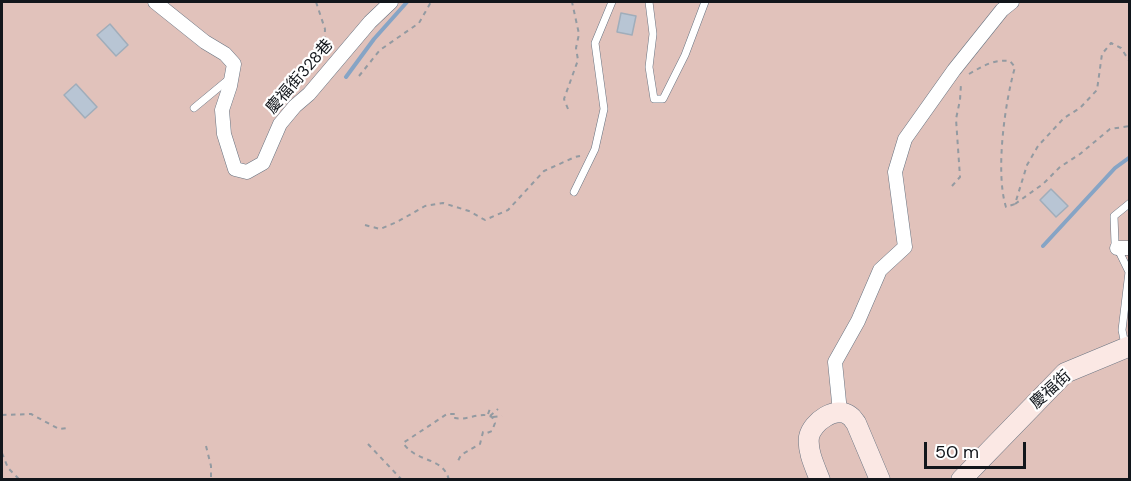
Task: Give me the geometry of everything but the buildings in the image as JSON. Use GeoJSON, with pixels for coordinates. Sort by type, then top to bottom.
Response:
{"type":"FeatureCollection","features":[{"type":"Feature","properties":{"kind":"street"},"geometry":{"type":"LineString","coordinates":[[155,2],[205,42],[225,54],[234,64],[232,76]]}},
{"type":"Feature","properties":{"kind":"street","name":"慶福街328巷"},"geometry":{"type":"LineString","coordinates":[[232,76],[222,110],[224,134],[235,169],[248,172],[263,163],[280,124],[295,106],[309,94],[370,22],[391,2]]}},
{"type":"Feature","properties":{"kind":"street"},"geometry":{"type":"LineString","coordinates":[[840,412],[835,362],[858,321],[880,270],[905,248],[895,172],[905,139],[954,70],[1002,10],[1012,2]]}},
{"type":"Feature","properties":{"kind":"street","name":"慶福街"},"geometry":{"type":"LineString","coordinates":[[961,480],[1065,373],[1127,347]]}},
{"type":"Feature","properties":{"kind":"street"},"geometry":{"type":"LineString","coordinates":[[820,480],[811,456],[809,438],[821,419],[840,412],[850,415],[856,423],[880,480]]}},
{"type":"Feature","properties":{"kind":"lane"},"geometry":{"type":"LineString","coordinates":[[574,192],[592,155],[604,109],[595,43],[612,2]]}},
{"type":"Feature","properties":{"kind":"lane"},"geometry":{"type":"LineString","coordinates":[[649,2],[653,34],[649,67],[654,99],[663,99],[685,55],[705,2]]}},
{"type":"Feature","properties":{"kind":"lane"},"geometry":{"type":"LineString","coordinates":[[194,108],[232,76]]}},
{"type":"Feature","properties":{"kind":"lane"},"geometry":{"type":"LineString","coordinates":[[1127,347],[1122,330],[1129,272],[1123,248],[1115,243],[1114,216],[1130,203]]}},
{"type":"Feature","properties":{"kind":"path"},"geometry":{"type":"LineString","coordinates":[[316,2],[325,29],[324,75]]}},
{"type":"Feature","properties":{"kind":"path"},"geometry":{"type":"LineString","coordinates":[[358,76],[380,50],[419,23],[430,2]]}},
{"type":"Feature","properties":{"kind":"path"},"geometry":{"type":"LineString","coordinates":[[568,109],[564,99],[578,60],[576,48],[579,33],[572,2]]}},
{"type":"Feature","properties":{"kind":"path"},"geometry":{"type":"LineString","coordinates":[[1015,204],[1028,165],[1038,146],[1064,118],[1080,108],[1097,90],[1102,54],[1111,43],[1120,48],[1130,62]]}},
{"type":"Feature","properties":{"kind":"path"},"geometry":{"type":"LineString","coordinates":[[952,186],[960,177],[956,119],[961,84],[965,76],[991,62],[1010,61],[1015,67],[1004,120],[1001,193],[1006,207],[1015,204],[1043,184],[1060,167],[1110,129],[1130,126]]}},
{"type":"Feature","properties":{"kind":"path"},"geometry":{"type":"LineString","coordinates":[[365,225],[380,229],[425,206],[443,203],[469,211],[486,220],[508,210],[544,171],[574,157],[592,155]]}},
{"type":"Feature","properties":{"kind":"path"},"geometry":{"type":"LineString","coordinates":[[457,463],[461,455],[480,444],[483,432],[492,431],[495,423],[490,416],[491,406]]}},
{"type":"Feature","properties":{"kind":"path"},"geometry":{"type":"LineString","coordinates":[[490,416],[498,409]]}},
{"type":"Feature","properties":{"kind":"path"},"geometry":{"type":"LineString","coordinates":[[2,415],[31,414],[59,429],[67,428]]}},
{"type":"Feature","properties":{"kind":"path"},"geometry":{"type":"LineString","coordinates":[[449,480],[447,470],[438,463],[415,455],[403,443],[447,414],[456,414],[455,418],[461,419],[502,416]]}},
{"type":"Feature","properties":{"kind":"path"},"geometry":{"type":"LineString","coordinates":[[368,444],[402,480]]}},
{"type":"Feature","properties":{"kind":"path"},"geometry":{"type":"LineString","coordinates":[[206,446],[211,466],[211,480]]}},
{"type":"Feature","properties":{"kind":"path"},"geometry":{"type":"LineString","coordinates":[[2,453],[8,468],[20,480]]}},
{"type":"Feature","properties":{"kind":"shaded area"},"geometry":{"type":"Polygon","coordinates":[[[2,2],[1129,2],[1129,479],[2,479],[2,2]]]}},
{"type":"Feature","properties":{"kind":"waterway"},"geometry":{"type":"LineString","coordinates":[[346,77],[374,39],[407,2]]}},
{"type":"Feature","properties":{"kind":"waterway"},"geometry":{"type":"LineString","coordinates":[[1043,246],[1115,168],[1130,157]]}}]}
